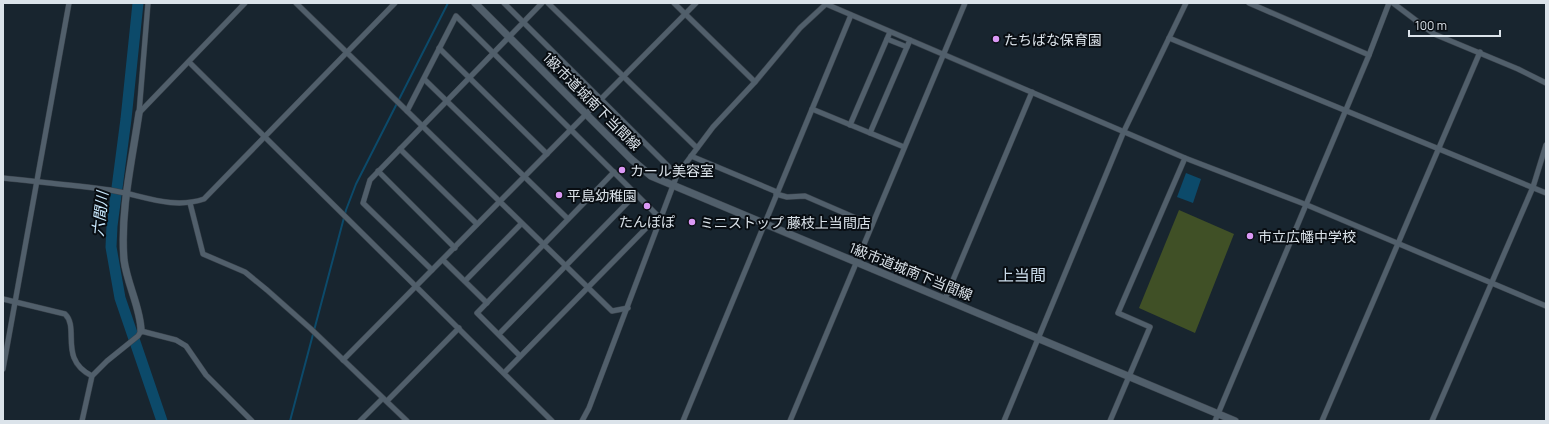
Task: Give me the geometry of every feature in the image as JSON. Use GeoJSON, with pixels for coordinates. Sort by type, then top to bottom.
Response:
{"type":"FeatureCollection","features":[{"type":"Feature","properties":{"kind":"street"},"geometry":{"type":"LineString","coordinates":[[3,369],[69,3]]}},
{"type":"Feature","properties":{"kind":"street"},"geometry":{"type":"LineString","coordinates":[[140,334],[124,262],[124,193],[139,113],[148,3]]}},
{"type":"Feature","properties":{"kind":"street"},"geometry":{"type":"LineString","coordinates":[[139,113],[245,3]]}},
{"type":"Feature","properties":{"kind":"street"},"geometry":{"type":"LineString","coordinates":[[296,3],[499,203],[612,311],[628,308]]}},
{"type":"Feature","properties":{"kind":"street"},"geometry":{"type":"LineString","coordinates":[[3,178],[109,190],[160,202],[190,202],[204,200],[396,3]]}},
{"type":"Feature","properties":{"kind":"street","name":"1級市道城南下当間線"},"geometry":{"type":"LineString","coordinates":[[475,3],[642,170],[673,186],[1130,376],[1216,417],[1235,421]]}},
{"type":"Feature","properties":{"kind":"street"},"geometry":{"type":"LineString","coordinates":[[504,3],[677,174]]}},
{"type":"Feature","properties":{"kind":"street"},"geometry":{"type":"LineString","coordinates":[[432,270],[362,203],[370,180],[446,100],[542,3]]}},
{"type":"Feature","properties":{"kind":"street"},"geometry":{"type":"LineString","coordinates":[[548,3],[697,148]]}},
{"type":"Feature","properties":{"kind":"street"},"geometry":{"type":"LineString","coordinates":[[674,3],[755,82]]}},
{"type":"Feature","properties":{"kind":"street"},"geometry":{"type":"LineString","coordinates":[[342,360],[455,248],[696,3]]}},
{"type":"Feature","properties":{"kind":"street"},"geometry":{"type":"LineString","coordinates":[[790,421],[965,3]]}},
{"type":"Feature","properties":{"kind":"street"},"geometry":{"type":"LineString","coordinates":[[1004,421],[1124,131],[1186,3]]}},
{"type":"Feature","properties":{"kind":"street"},"geometry":{"type":"LineString","coordinates":[[1249,3],[1370,55]]}},
{"type":"Feature","properties":{"kind":"street"},"geometry":{"type":"LineString","coordinates":[[1216,417],[1370,55],[1389,3]]}},
{"type":"Feature","properties":{"kind":"street"},"geometry":{"type":"LineString","coordinates":[[1393,3],[1434,34],[1480,52],[1546,84]]}},
{"type":"Feature","properties":{"kind":"street"},"geometry":{"type":"LineString","coordinates":[[582,421],[589,408],[628,308],[659,217],[677,174],[713,127],[755,82],[800,28],[827,4],[1185,158],[1307,205],[1546,306]]}},
{"type":"Feature","properties":{"kind":"street"},"geometry":{"type":"LineString","coordinates":[[682,421],[851,15]]}},
{"type":"Feature","properties":{"kind":"street"},"geometry":{"type":"LineString","coordinates":[[407,111],[456,16],[659,217]]}},
{"type":"Feature","properties":{"kind":"street"},"geometry":{"type":"LineString","coordinates":[[850,125],[890,32]]}},
{"type":"Feature","properties":{"kind":"street"},"geometry":{"type":"LineString","coordinates":[[887,38],[907,47]]}},
{"type":"Feature","properties":{"kind":"street"},"geometry":{"type":"LineString","coordinates":[[1169,38],[1546,192]]}},
{"type":"Feature","properties":{"kind":"street"},"geometry":{"type":"LineString","coordinates":[[870,133],[910,40]]}},
{"type":"Feature","properties":{"kind":"street"},"geometry":{"type":"LineString","coordinates":[[439,48],[547,154]]}},
{"type":"Feature","properties":{"kind":"street"},"geometry":{"type":"LineString","coordinates":[[1322,421],[1480,52]]}},
{"type":"Feature","properties":{"kind":"street"},"geometry":{"type":"LineString","coordinates":[[189,62],[552,421]]}},
{"type":"Feature","properties":{"kind":"street"},"geometry":{"type":"LineString","coordinates":[[424,79],[568,219]]}},
{"type":"Feature","properties":{"kind":"street"},"geometry":{"type":"LineString","coordinates":[[945,299],[1032,92]]}},
{"type":"Feature","properties":{"kind":"street"},"geometry":{"type":"LineString","coordinates":[[812,109],[904,147]]}},
{"type":"Feature","properties":{"kind":"street"},"geometry":{"type":"LineString","coordinates":[[1432,421],[1533,187],[1546,145]]}},
{"type":"Feature","properties":{"kind":"street"},"geometry":{"type":"LineString","coordinates":[[400,149],[477,224]]}},
{"type":"Feature","properties":{"kind":"street"},"geometry":{"type":"LineString","coordinates":[[691,156],[787,197],[805,196],[872,225]]}},
{"type":"Feature","properties":{"kind":"street"},"geometry":{"type":"LineString","coordinates":[[1110,421],[1150,327],[1118,313],[1185,158]]}},
{"type":"Feature","properties":{"kind":"street"},"geometry":{"type":"LineString","coordinates":[[378,171],[455,248]]}},
{"type":"Feature","properties":{"kind":"street"},"geometry":{"type":"LineString","coordinates":[[520,356],[477,313],[614,172]]}},
{"type":"Feature","properties":{"kind":"street"},"geometry":{"type":"LineString","coordinates":[[498,334],[636,194]]}},
{"type":"Feature","properties":{"kind":"street"},"geometry":{"type":"LineString","coordinates":[[190,202],[203,254],[245,272],[311,329],[407,421]]}},
{"type":"Feature","properties":{"kind":"street"},"geometry":{"type":"LineString","coordinates":[[504,373],[659,217]]}},
{"type":"Feature","properties":{"kind":"street"},"geometry":{"type":"LineString","coordinates":[[465,281],[521,224]]}},
{"type":"Feature","properties":{"kind":"street"},"geometry":{"type":"LineString","coordinates":[[443,260],[487,303]]}},
{"type":"Feature","properties":{"kind":"street"},"geometry":{"type":"LineString","coordinates":[[3,299],[59,312],[68,317],[73,354],[81,369],[92,376]]}},
{"type":"Feature","properties":{"kind":"street"},"geometry":{"type":"LineString","coordinates":[[360,421],[385,400],[459,328]]}},
{"type":"Feature","properties":{"kind":"street"},"geometry":{"type":"LineString","coordinates":[[82,421],[92,376],[106,361],[140,334]]}},
{"type":"Feature","properties":{"kind":"street"},"geometry":{"type":"LineString","coordinates":[[140,334],[176,340],[186,346],[206,375],[252,421]]}},
{"type":"Feature","properties":{"kind":"green space"},"geometry":{"type":"Polygon","coordinates":[[[1179,210],[1234,234],[1195,333],[1139,308],[1179,210]]]}},
{"type":"Feature","properties":{"kind":"water"},"geometry":{"type":"Polygon","coordinates":[[[1186,173],[1201,179],[1193,203],[1177,197],[1186,173]]]}},
{"type":"Feature","properties":{"kind":"waterway","name":"六間川"},"geometry":{"type":"LineString","coordinates":[[138,3],[126,119],[112,226],[111,247],[120,298],[162,421]]}},
{"type":"Feature","properties":{"kind":"waterway"},"geometry":{"type":"LineString","coordinates":[[290,421],[346,210],[356,184],[448,3]]}},
{"type":"Feature","properties":{"kind":"place","name":"たちばな保育園"},"geometry":{"type":"Point","coordinates":[996,39]}},
{"type":"Feature","properties":{"kind":"place","name":"カール美容室"},"geometry":{"type":"Point","coordinates":[622,170]}},
{"type":"Feature","properties":{"kind":"place","name":"平島幼稚園"},"geometry":{"type":"Point","coordinates":[559,195]}},
{"type":"Feature","properties":{"kind":"place","name":"たんぽぽ"},"geometry":{"type":"Point","coordinates":[647,206]}},
{"type":"Feature","properties":{"kind":"place","name":"ミニストップ 藤枝上当間店"},"geometry":{"type":"Point","coordinates":[692,222]}},
{"type":"Feature","properties":{"kind":"place","name":"市立広幡中学校"},"geometry":{"type":"Point","coordinates":[1250,236]}},
{"type":"Feature","properties":{"kind":"district","name":"上当間"},"geometry":{"type":"Point","coordinates":[1022,275]}}]}
